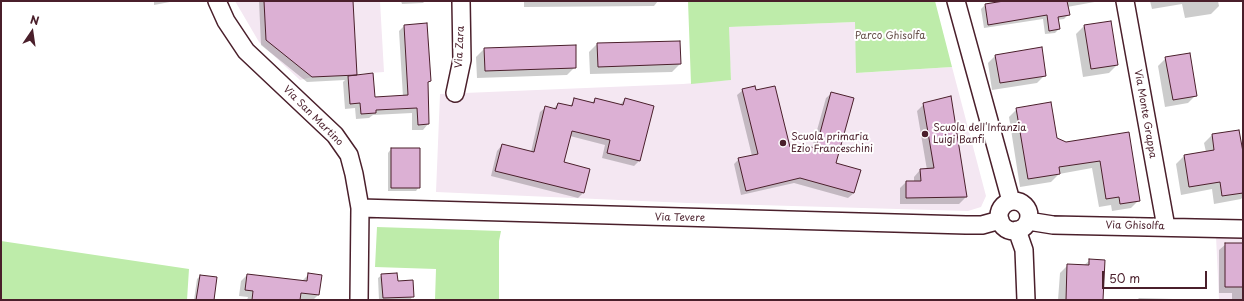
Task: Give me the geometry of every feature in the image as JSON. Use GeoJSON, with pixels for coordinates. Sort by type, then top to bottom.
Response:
{"type":"FeatureCollection","features":[{"type":"Feature","properties":{"kind":"street","name":"Via San Martino"},"geometry":{"type":"LineString","coordinates":[[217,1],[226,21],[246,51],[335,135],[349,155],[360,208],[359,300]]}},
{"type":"Feature","properties":{"kind":"street","name":"Via Zara"},"geometry":{"type":"LineString","coordinates":[[455,93],[462,60],[461,1]]}},
{"type":"Feature","properties":{"kind":"street"},"geometry":{"type":"LineString","coordinates":[[956,1],[1011,201]]}},
{"type":"Feature","properties":{"kind":"street","name":"Via Monte Grappa"},"geometry":{"type":"LineString","coordinates":[[1125,1],[1166,227]]}},
{"type":"Feature","properties":{"kind":"street"},"geometry":{"type":"LineString","coordinates":[[1011,201],[1021,203],[1025,206],[1028,210],[1024,225],[1009,230],[1002,224],[1000,220],[1000,211],[1003,206],[1011,201]]}},
{"type":"Feature","properties":{"kind":"street","name":"Via Tevere"},"geometry":{"type":"LineString","coordinates":[[360,208],[966,225],[982,224],[1000,220]]}},
{"type":"Feature","properties":{"kind":"street"},"geometry":{"type":"LineString","coordinates":[[1024,225],[1031,232],[1031,236],[1024,250],[1026,300]]}},
{"type":"Feature","properties":{"kind":"street","name":"Via Ghisolfa"},"geometry":{"type":"LineString","coordinates":[[1024,225],[1243,229]]}},
{"type":"Feature","properties":{"kind":"shaded area"},"geometry":{"type":"Polygon","coordinates":[[[235,1],[380,1],[384,72],[312,77],[300,80],[259,42],[235,1]]]}},
{"type":"Feature","properties":{"kind":"shaded area"},"geometry":{"type":"Polygon","coordinates":[[[855,22],[857,73],[952,67],[986,196],[981,207],[968,211],[688,203],[436,192],[440,94],[683,84],[731,80],[728,27],[855,22]]]}},
{"type":"Feature","properties":{"kind":"shaded area"},"geometry":{"type":"Polygon","coordinates":[[[1216,236],[1243,239],[1243,300],[1219,300],[1216,236]]]}},
{"type":"Feature","properties":{"kind":"green space","name":"Parco Ghisolfa"},"geometry":{"type":"Polygon","coordinates":[[[688,1],[935,1],[952,67],[856,73],[855,22],[729,27],[731,80],[691,84],[688,1]]]}},
{"type":"Feature","properties":{"kind":"green space"},"geometry":{"type":"Polygon","coordinates":[[[377,227],[501,231],[499,241],[499,300],[435,300],[436,269],[375,267],[377,227]]]}},
{"type":"Feature","properties":{"kind":"green space"},"geometry":{"type":"Polygon","coordinates":[[[1,241],[189,269],[187,300],[1,300],[1,241]]]}},
{"type":"Feature","properties":{"kind":"building"},"geometry":{"type":"Polygon","coordinates":[[[264,1],[353,1],[357,75],[312,77],[266,40],[264,1]]]}},
{"type":"Feature","properties":{"kind":"building"},"geometry":{"type":"Polygon","coordinates":[[[1004,1],[1067,1],[1070,15],[1058,17],[1060,29],[1049,31],[1047,15],[988,25],[985,4],[1004,1]]]}},
{"type":"Feature","properties":{"kind":"building"},"geometry":{"type":"Polygon","coordinates":[[[1111,21],[1118,65],[1091,69],[1084,25],[1111,21]]]}},
{"type":"Feature","properties":{"kind":"building"},"geometry":{"type":"Polygon","coordinates":[[[427,23],[431,81],[428,82],[429,124],[418,125],[417,108],[376,110],[376,113],[361,114],[360,103],[350,104],[348,76],[373,73],[375,97],[408,95],[404,25],[427,23]]]}},
{"type":"Feature","properties":{"kind":"building"},"geometry":{"type":"Polygon","coordinates":[[[680,41],[681,64],[598,67],[597,43],[680,41]]]}},
{"type":"Feature","properties":{"kind":"building"},"geometry":{"type":"Polygon","coordinates":[[[576,45],[576,68],[485,71],[484,48],[576,45]]]}},
{"type":"Feature","properties":{"kind":"building"},"geometry":{"type":"Polygon","coordinates":[[[1042,47],[1046,76],[1000,83],[995,55],[1042,47]]]}},
{"type":"Feature","properties":{"kind":"building"},"geometry":{"type":"Polygon","coordinates":[[[1190,53],[1197,96],[1173,100],[1165,57],[1190,53]]]}},
{"type":"Feature","properties":{"kind":"building"},"geometry":{"type":"Polygon","coordinates":[[[755,86],[756,90],[775,86],[790,147],[799,145],[816,148],[831,92],[854,98],[836,163],[861,170],[854,193],[800,178],[746,191],[738,158],[758,154],[742,89],[755,86]]]}},
{"type":"Feature","properties":{"kind":"building"},"geometry":{"type":"Polygon","coordinates":[[[951,96],[967,197],[906,198],[906,181],[921,181],[920,169],[934,168],[923,103],[951,96]]]}},
{"type":"Feature","properties":{"kind":"building"},"geometry":{"type":"Polygon","coordinates":[[[574,98],[594,103],[595,98],[623,105],[625,98],[654,106],[640,161],[607,153],[610,140],[572,131],[564,162],[590,169],[584,193],[495,171],[502,144],[534,152],[545,106],[556,109],[558,103],[572,106],[574,98]]]}},
{"type":"Feature","properties":{"kind":"building"},"geometry":{"type":"Polygon","coordinates":[[[1051,102],[1057,138],[1066,142],[1129,132],[1140,201],[1120,204],[1119,197],[1106,199],[1100,161],[1059,167],[1060,174],[1028,179],[1016,108],[1051,102]]]}},
{"type":"Feature","properties":{"kind":"building"},"geometry":{"type":"Polygon","coordinates":[[[1239,130],[1243,152],[1243,193],[1222,196],[1220,182],[1189,187],[1184,155],[1214,150],[1212,134],[1239,130]]]}},
{"type":"Feature","properties":{"kind":"building"},"geometry":{"type":"Polygon","coordinates":[[[391,148],[420,148],[420,188],[391,188],[391,148]]]}},
{"type":"Feature","properties":{"kind":"building"},"geometry":{"type":"Polygon","coordinates":[[[1225,243],[1243,243],[1243,287],[1225,287],[1225,243]]]}},
{"type":"Feature","properties":{"kind":"building"},"geometry":{"type":"Polygon","coordinates":[[[1089,259],[1105,260],[1103,300],[1066,300],[1067,264],[1089,265],[1089,259]]]}},
{"type":"Feature","properties":{"kind":"building"},"geometry":{"type":"Polygon","coordinates":[[[308,273],[322,275],[319,295],[301,293],[300,300],[252,300],[253,291],[245,290],[247,274],[307,281],[308,273]]]}},
{"type":"Feature","properties":{"kind":"building"},"geometry":{"type":"Polygon","coordinates":[[[397,273],[398,281],[413,280],[414,297],[383,298],[381,274],[397,273]]]}},
{"type":"Feature","properties":{"kind":"building"},"geometry":{"type":"Polygon","coordinates":[[[200,275],[217,277],[214,300],[196,300],[200,275]]]}},
{"type":"Feature","properties":{"kind":"place","name":"Scuola dell'Infanzia Luigi Banfi"},"geometry":{"type":"Point","coordinates":[925,134]}},
{"type":"Feature","properties":{"kind":"place","name":"Scuola primaria Ezio Franceschini"},"geometry":{"type":"Point","coordinates":[783,143]}}]}
